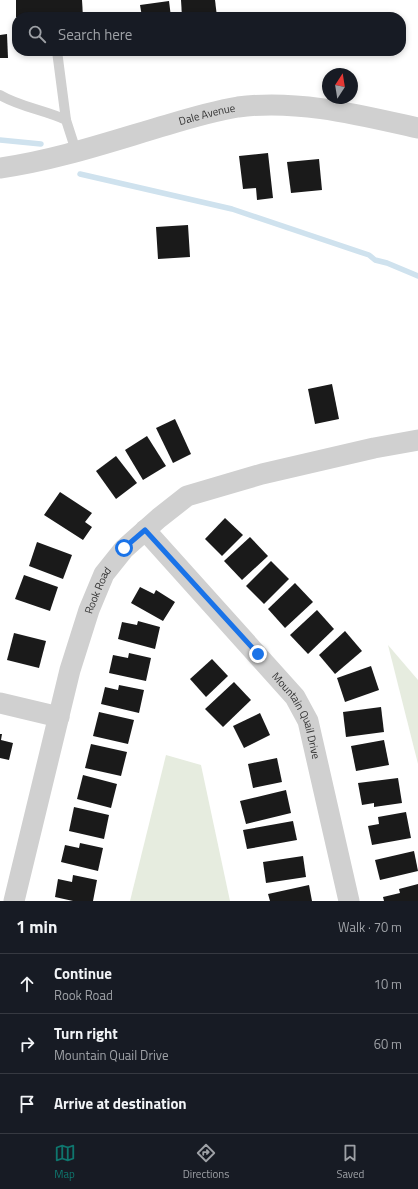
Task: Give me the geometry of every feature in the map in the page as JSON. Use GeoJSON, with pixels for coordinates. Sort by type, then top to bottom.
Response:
{"type":"FeatureCollection","features":[{"type":"Feature","properties":{"kind":"street","name":"Dale Avenue"},"geometry":{"type":"LineString","coordinates":[[0,168],[34,163],[198,116],[238,108],[262,106],[303,107],[346,113],[418,128]]}},
{"type":"Feature","properties":{"kind":"street","name":"Rook Road"},"geometry":{"type":"LineString","coordinates":[[14,901],[70,670],[89,610],[104,574],[124,548],[187,496],[215,487],[374,448],[418,440]]}},
{"type":"Feature","properties":{"kind":"street","name":"Mountain Quail Drive"},"geometry":{"type":"LineString","coordinates":[[145,530],[295,697],[308,721],[349,901]]}},
{"type":"Feature","properties":{"kind":"street"},"geometry":{"type":"LineString","coordinates":[[0,703],[59,717]]}},
{"type":"Feature","properties":{"kind":"lane"},"geometry":{"type":"LineString","coordinates":[[58,56],[66,120],[76,151]]}},
{"type":"Feature","properties":{"kind":"lane"},"geometry":{"type":"LineString","coordinates":[[0,95],[8,100],[53,114],[66,120]]}},
{"type":"Feature","properties":{"kind":"shaded area"},"geometry":{"type":"Polygon","coordinates":[[[388,645],[418,680],[418,764],[388,645]]]}},
{"type":"Feature","properties":{"kind":"shaded area"},"geometry":{"type":"Polygon","coordinates":[[[166,755],[201,765],[230,901],[130,901],[166,755]]]}},
{"type":"Feature","properties":{"kind":"building"},"geometry":{"type":"Polygon","coordinates":[[[16,0],[82,0],[83,12],[16,12],[16,0]]]}},
{"type":"Feature","properties":{"kind":"building"},"geometry":{"type":"Polygon","coordinates":[[[181,0],[215,0],[216,12],[182,12],[181,0]]]}},
{"type":"Feature","properties":{"kind":"building"},"geometry":{"type":"Polygon","coordinates":[[[169,1],[170,12],[141,12],[140,5],[169,1]]]}},
{"type":"Feature","properties":{"kind":"building"},"geometry":{"type":"Polygon","coordinates":[[[7,34],[8,58],[0,58],[0,35],[7,34]]]}},
{"type":"Feature","properties":{"kind":"building"},"geometry":{"type":"Polygon","coordinates":[[[268,153],[273,198],[257,200],[256,188],[243,189],[239,156],[268,153]]]}},
{"type":"Feature","properties":{"kind":"building"},"geometry":{"type":"Polygon","coordinates":[[[319,159],[322,190],[291,193],[287,162],[319,159]]]}},
{"type":"Feature","properties":{"kind":"building"},"geometry":{"type":"Polygon","coordinates":[[[188,225],[190,257],[158,259],[156,227],[188,225]]]}},
{"type":"Feature","properties":{"kind":"building"},"geometry":{"type":"Polygon","coordinates":[[[332,384],[339,419],[315,424],[308,389],[332,384]]]}},
{"type":"Feature","properties":{"kind":"building"},"geometry":{"type":"Polygon","coordinates":[[[175,419],[191,454],[173,463],[156,428],[175,419]]]}},
{"type":"Feature","properties":{"kind":"building"},"geometry":{"type":"Polygon","coordinates":[[[147,436],[166,466],[143,480],[125,450],[147,436]]]}},
{"type":"Feature","properties":{"kind":"building"},"geometry":{"type":"Polygon","coordinates":[[[116,456],[137,483],[116,499],[96,471],[116,456]]]}},
{"type":"Feature","properties":{"kind":"building"},"geometry":{"type":"Polygon","coordinates":[[[60,492],[92,513],[85,522],[92,527],[83,540],[44,515],[60,492]]]}},
{"type":"Feature","properties":{"kind":"building"},"geometry":{"type":"Polygon","coordinates":[[[225,518],[243,535],[222,556],[205,539],[225,518]]]}},
{"type":"Feature","properties":{"kind":"building"},"geometry":{"type":"Polygon","coordinates":[[[250,537],[268,556],[242,580],[224,561],[250,537]]]}},
{"type":"Feature","properties":{"kind":"building"},"geometry":{"type":"Polygon","coordinates":[[[37,542],[72,555],[63,579],[29,566],[37,542]]]}},
{"type":"Feature","properties":{"kind":"building"},"geometry":{"type":"Polygon","coordinates":[[[271,561],[289,579],[264,604],[246,586],[271,561]]]}},
{"type":"Feature","properties":{"kind":"building"},"geometry":{"type":"Polygon","coordinates":[[[24,575],[58,587],[50,611],[15,599],[24,575]]]}},
{"type":"Feature","properties":{"kind":"building"},"geometry":{"type":"Polygon","coordinates":[[[295,583],[313,602],[285,628],[268,609],[295,583]]]}},
{"type":"Feature","properties":{"kind":"building"},"geometry":{"type":"Polygon","coordinates":[[[140,587],[154,594],[156,590],[175,602],[163,621],[131,603],[140,587]]]}},
{"type":"Feature","properties":{"kind":"building"},"geometry":{"type":"Polygon","coordinates":[[[317,610],[334,629],[308,654],[290,635],[317,610]]]}},
{"type":"Feature","properties":{"kind":"building"},"geometry":{"type":"Polygon","coordinates":[[[138,621],[160,627],[155,649],[118,639],[122,622],[137,625],[138,621]]]}},
{"type":"Feature","properties":{"kind":"building"},"geometry":{"type":"Polygon","coordinates":[[[345,631],[362,651],[335,674],[319,655],[345,631]]]}},
{"type":"Feature","properties":{"kind":"building"},"geometry":{"type":"Polygon","coordinates":[[[14,633],[46,641],[39,668],[7,660],[14,633]]]}},
{"type":"Feature","properties":{"kind":"building"},"geometry":{"type":"Polygon","coordinates":[[[129,653],[151,658],[146,681],[109,673],[113,655],[128,658],[129,653]]]}},
{"type":"Feature","properties":{"kind":"building"},"geometry":{"type":"Polygon","coordinates":[[[212,659],[228,676],[206,697],[190,679],[212,659]]]}},
{"type":"Feature","properties":{"kind":"building"},"geometry":{"type":"Polygon","coordinates":[[[371,666],[379,690],[345,702],[337,678],[371,666]]]}},
{"type":"Feature","properties":{"kind":"building"},"geometry":{"type":"Polygon","coordinates":[[[234,682],[251,700],[223,727],[205,709],[234,682]]]}},
{"type":"Feature","properties":{"kind":"building"},"geometry":{"type":"Polygon","coordinates":[[[119,685],[144,690],[139,713],[101,704],[105,687],[118,690],[119,685]]]}},
{"type":"Feature","properties":{"kind":"building"},"geometry":{"type":"Polygon","coordinates":[[[381,707],[384,732],[346,737],[343,712],[381,707]]]}},
{"type":"Feature","properties":{"kind":"building"},"geometry":{"type":"Polygon","coordinates":[[[99,712],[134,720],[128,744],[93,736],[99,712]]]}},
{"type":"Feature","properties":{"kind":"building"},"geometry":{"type":"Polygon","coordinates":[[[260,713],[270,735],[244,748],[233,726],[260,713]]]}},
{"type":"Feature","properties":{"kind":"building"},"geometry":{"type":"Polygon","coordinates":[[[0,734],[2,734],[1,740],[13,743],[9,760],[0,758],[0,734]]]}},
{"type":"Feature","properties":{"kind":"building"},"geometry":{"type":"Polygon","coordinates":[[[384,740],[389,765],[356,771],[351,746],[384,740]]]}},
{"type":"Feature","properties":{"kind":"building"},"geometry":{"type":"Polygon","coordinates":[[[91,744],[127,752],[121,776],[85,768],[91,744]]]}},
{"type":"Feature","properties":{"kind":"building"},"geometry":{"type":"Polygon","coordinates":[[[277,758],[282,782],[253,788],[248,764],[277,758]]]}},
{"type":"Feature","properties":{"kind":"building"},"geometry":{"type":"Polygon","coordinates":[[[83,775],[117,784],[111,808],[77,799],[83,775]]]}},
{"type":"Feature","properties":{"kind":"building"},"geometry":{"type":"Polygon","coordinates":[[[398,778],[402,803],[374,807],[374,803],[362,805],[358,783],[398,778]]]}},
{"type":"Feature","properties":{"kind":"building"},"geometry":{"type":"Polygon","coordinates":[[[286,790],[291,813],[246,824],[240,801],[286,790]]]}},
{"type":"Feature","properties":{"kind":"building"},"geometry":{"type":"Polygon","coordinates":[[[74,807],[109,815],[104,839],[69,831],[74,807]]]}},
{"type":"Feature","properties":{"kind":"building"},"geometry":{"type":"Polygon","coordinates":[[[406,812],[411,838],[372,845],[368,826],[379,824],[378,817],[406,812]]]}},
{"type":"Feature","properties":{"kind":"building"},"geometry":{"type":"Polygon","coordinates":[[[293,821],[297,840],[247,849],[243,830],[293,821]]]}},
{"type":"Feature","properties":{"kind":"building"},"geometry":{"type":"Polygon","coordinates":[[[80,843],[103,848],[98,871],[61,862],[65,845],[79,848],[80,843]]]}},
{"type":"Feature","properties":{"kind":"building"},"geometry":{"type":"Polygon","coordinates":[[[414,851],[418,871],[380,880],[375,860],[414,851]]]}},
{"type":"Feature","properties":{"kind":"building"},"geometry":{"type":"Polygon","coordinates":[[[303,856],[306,877],[266,883],[263,862],[303,856]]]}},
{"type":"Feature","properties":{"kind":"building"},"geometry":{"type":"Polygon","coordinates":[[[73,875],[97,880],[93,901],[73,901],[55,897],[58,879],[72,882],[73,875]]]}},
{"type":"Feature","properties":{"kind":"building"},"geometry":{"type":"Polygon","coordinates":[[[418,884],[418,901],[384,901],[383,897],[400,893],[399,889],[418,884]]]}},
{"type":"Feature","properties":{"kind":"building"},"geometry":{"type":"Polygon","coordinates":[[[309,885],[312,901],[270,901],[268,894],[309,885]]]}},
{"type":"Feature","properties":{"kind":"waterway"},"geometry":{"type":"LineString","coordinates":[[0,140],[41,144]]}},
{"type":"Feature","properties":{"kind":"waterway"},"geometry":{"type":"LineString","coordinates":[[80,174],[232,209],[369,255],[375,260],[387,263],[418,276]]}},
{"type":"Feature","properties":{"kind":"route"},"geometry":{"type":"LineString","coordinates":[[124,548],[145,530],[258,654]]}}]}
